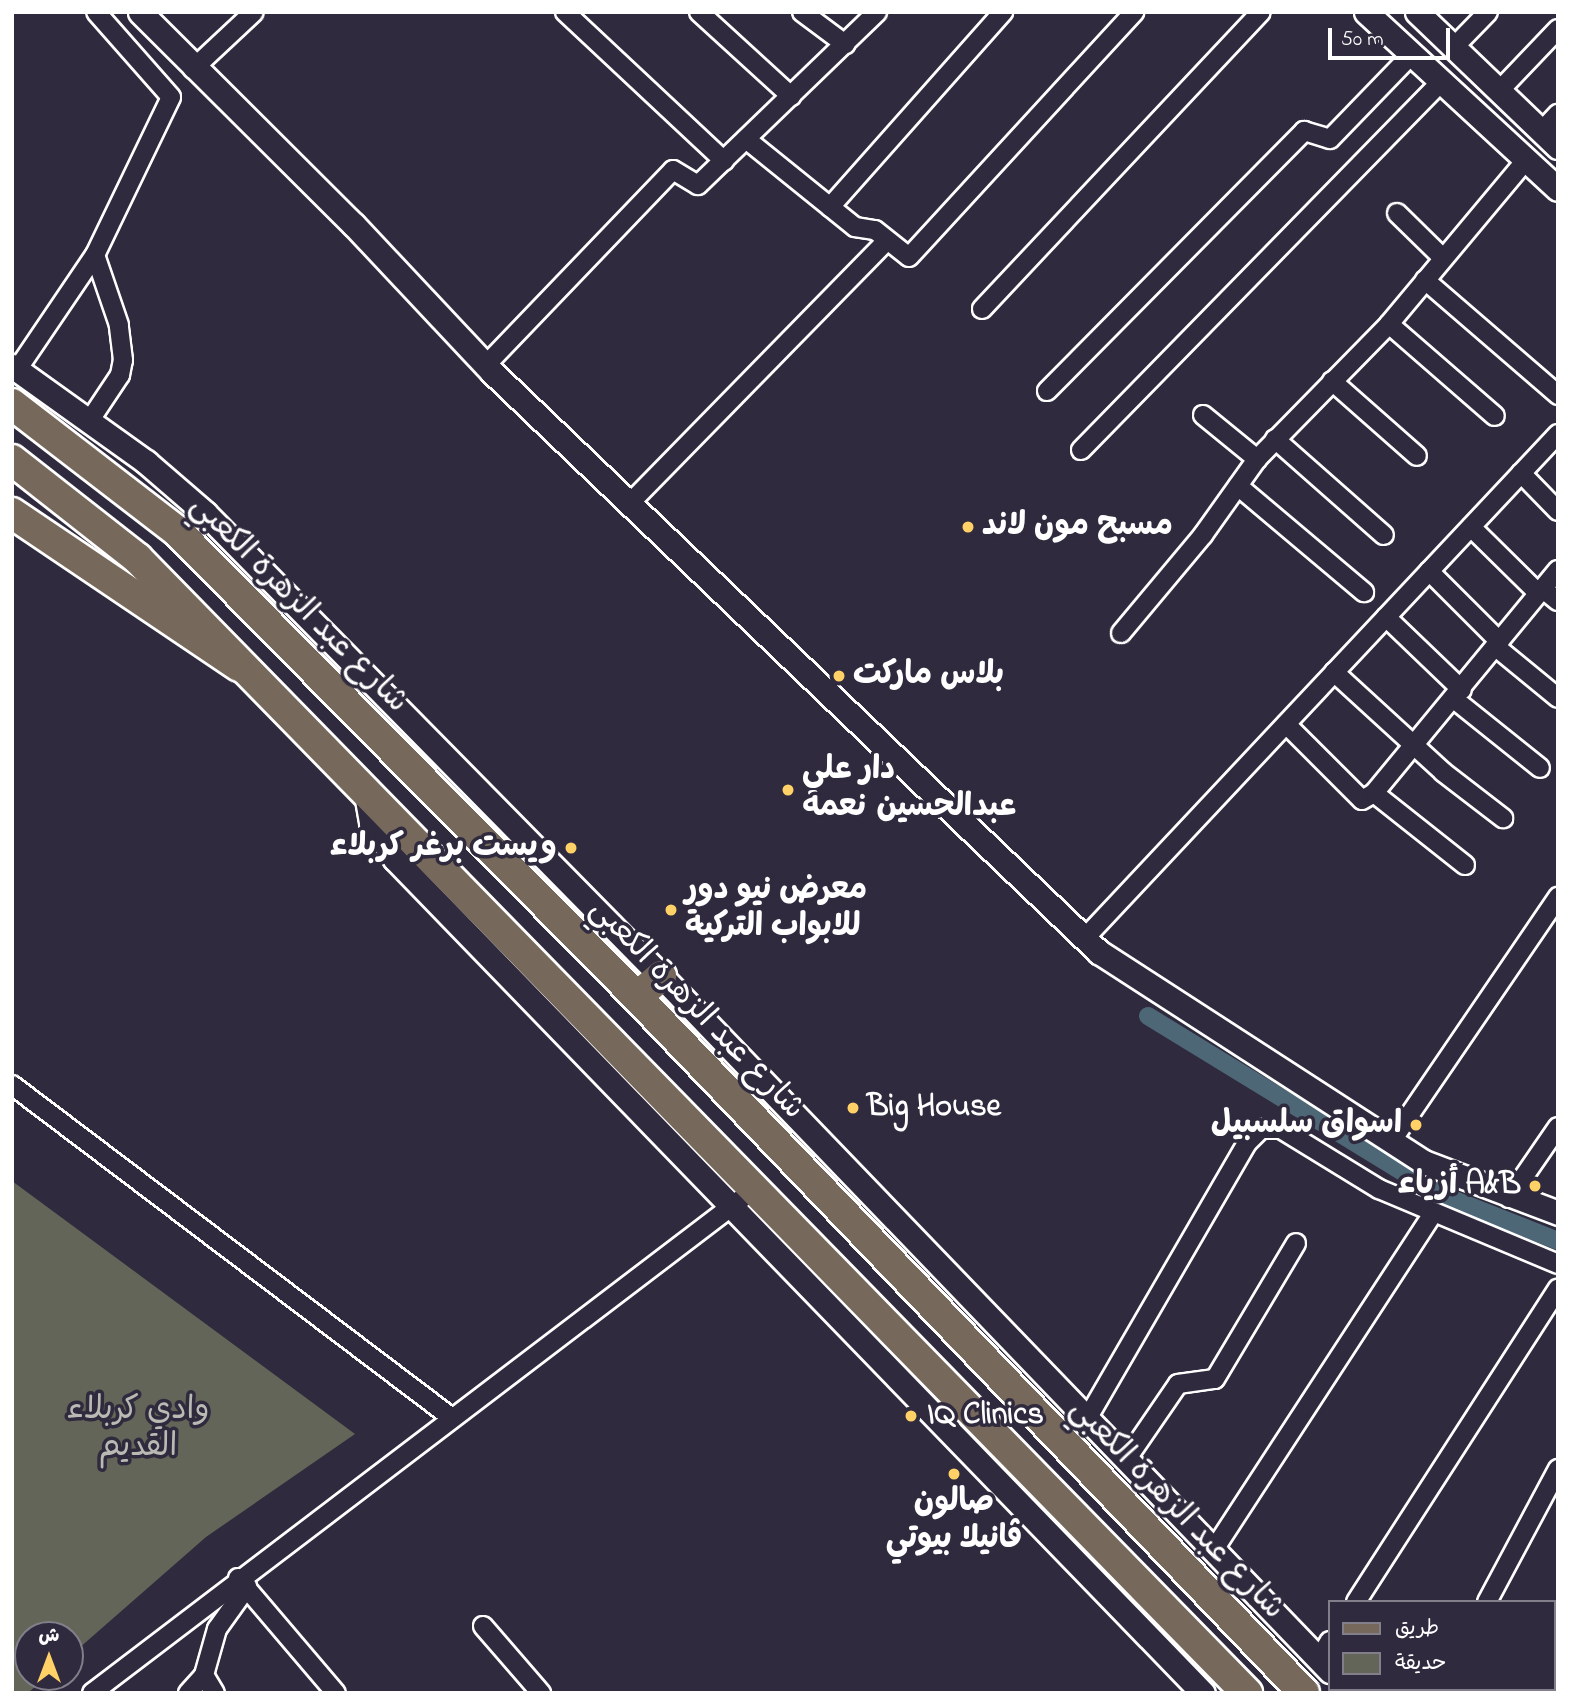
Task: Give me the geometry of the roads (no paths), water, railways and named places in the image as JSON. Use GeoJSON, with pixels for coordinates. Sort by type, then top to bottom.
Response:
{"type":"FeatureCollection","features":[{"type":"Feature","properties":{"kind":"main road","name":"شارع عبد الزهرة الكعبي"},"geometry":{"type":"LineString","coordinates":[[12,404],[178,531],[637,998],[1304,1693]]}},
{"type":"Feature","properties":{"kind":"main road"},"geometry":{"type":"LineString","coordinates":[[12,460],[136,558],[239,666],[365,788],[745,1196],[912,1346],[1247,1693]]}},
{"type":"Feature","properties":{"kind":"main road"},"geometry":{"type":"LineString","coordinates":[[12,513],[239,666]]}},
{"type":"Feature","properties":{"kind":"main road"},"geometry":{"type":"LineString","coordinates":[[637,998],[661,976]]}},
{"type":"Feature","properties":{"kind":"main road"},"geometry":{"type":"LineString","coordinates":[[912,1346],[935,1342],[948,1322]]}},
{"type":"Feature","properties":{"kind":"main road"},"geometry":{"type":"LineString","coordinates":[[960,1395],[972,1376],[994,1370]]}},
{"type":"Feature","properties":{"kind":"street"},"geometry":{"type":"LineString","coordinates":[[96,12],[172,97],[95,255],[15,368],[90,420],[205,513],[661,976],[1213,1551],[1326,1657]]}},
{"type":"Feature","properties":{"kind":"street"},"geometry":{"type":"LineString","coordinates":[[140,12],[193,69],[354,225],[486,365],[1084,938],[1182,1010],[1391,1142],[1509,1198],[1558,1213]]}},
{"type":"Feature","properties":{"kind":"street"},"geometry":{"type":"LineString","coordinates":[[193,69],[254,12]]}},
{"type":"Feature","properties":{"kind":"street"},"geometry":{"type":"LineString","coordinates":[[565,12],[724,161]]}},
{"type":"Feature","properties":{"kind":"street"},"geometry":{"type":"LineString","coordinates":[[699,12],[791,96]]}},
{"type":"Feature","properties":{"kind":"street"},"geometry":{"type":"LineString","coordinates":[[802,12],[845,44]]}},
{"type":"Feature","properties":{"kind":"street"},"geometry":{"type":"LineString","coordinates":[[486,365],[673,170],[698,185],[877,12]]}},
{"type":"Feature","properties":{"kind":"street"},"geometry":{"type":"LineString","coordinates":[[830,206],[1003,12]]}},
{"type":"Feature","properties":{"kind":"street"},"geometry":{"type":"LineString","coordinates":[[746,139],[855,227],[876,230],[886,242],[909,257],[1134,12]]}},
{"type":"Feature","properties":{"kind":"street"},"geometry":{"type":"LineString","coordinates":[[982,309],[1261,12]]}},
{"type":"Feature","properties":{"kind":"street"},"geometry":{"type":"LineString","coordinates":[[1366,12],[1558,189]]}},
{"type":"Feature","properties":{"kind":"street"},"geometry":{"type":"LineString","coordinates":[[1417,12],[1549,139],[1558,114]]}},
{"type":"Feature","properties":{"kind":"street"},"geometry":{"type":"LineString","coordinates":[[1454,48],[1488,12]]}},
{"type":"Feature","properties":{"kind":"street"},"geometry":{"type":"LineString","coordinates":[[1498,92],[1558,30]]}},
{"type":"Feature","properties":{"kind":"street"},"geometry":{"type":"LineString","coordinates":[[1047,391],[1304,131],[1330,139],[1412,54]]}},
{"type":"Feature","properties":{"kind":"street"},"geometry":{"type":"LineString","coordinates":[[1081,450],[1442,81]]}},
{"type":"Feature","properties":{"kind":"street"},"geometry":{"type":"LineString","coordinates":[[1121,633],[1257,459],[1389,324],[1526,160]]}},
{"type":"Feature","properties":{"kind":"street"},"geometry":{"type":"LineString","coordinates":[[1397,213],[1443,258]]}},
{"type":"Feature","properties":{"kind":"street"},"geometry":{"type":"LineString","coordinates":[[630,503],[886,242]]}},
{"type":"Feature","properties":{"kind":"street"},"geometry":{"type":"LineString","coordinates":[[90,420],[120,375],[123,360],[119,325],[95,255]]}},
{"type":"Feature","properties":{"kind":"street"},"geometry":{"type":"LineString","coordinates":[[1425,280],[1558,395]]}},
{"type":"Feature","properties":{"kind":"street"},"geometry":{"type":"LineString","coordinates":[[1389,324],[1495,416]]}},
{"type":"Feature","properties":{"kind":"street"},"geometry":{"type":"LineString","coordinates":[[1332,381],[1417,456]]}},
{"type":"Feature","properties":{"kind":"street"},"geometry":{"type":"LineString","coordinates":[[1203,415],[1257,459]]}},
{"type":"Feature","properties":{"kind":"street"},"geometry":{"type":"LineString","coordinates":[[1084,938],[1558,434]]}},
{"type":"Feature","properties":{"kind":"street"},"geometry":{"type":"LineString","coordinates":[[1275,439],[1384,535]]}},
{"type":"Feature","properties":{"kind":"street"},"geometry":{"type":"LineString","coordinates":[[1521,473],[1558,511]]}},
{"type":"Feature","properties":{"kind":"street"},"geometry":{"type":"LineString","coordinates":[[1238,486],[1364,592]]}},
{"type":"Feature","properties":{"kind":"street"},"geometry":{"type":"LineString","coordinates":[[1471,527],[1541,591],[1558,601]]}},
{"type":"Feature","properties":{"kind":"street"},"geometry":{"type":"LineString","coordinates":[[1286,724],[1362,800],[1374,793],[1415,748],[1558,570]]}},
{"type":"Feature","properties":{"kind":"street"},"geometry":{"type":"LineString","coordinates":[[1429,571],[1498,645],[1558,698]]}},
{"type":"Feature","properties":{"kind":"street"},"geometry":{"type":"LineString","coordinates":[[1386,617],[1458,695],[1540,768]]}},
{"type":"Feature","properties":{"kind":"street"},"geometry":{"type":"LineString","coordinates":[[1334,672],[1415,748],[1503,818]]}},
{"type":"Feature","properties":{"kind":"street"},"geometry":{"type":"LineString","coordinates":[[1374,793],[1465,865]]}},
{"type":"Feature","properties":{"kind":"street"},"geometry":{"type":"LineString","coordinates":[[1391,1142],[1558,897]]}},
{"type":"Feature","properties":{"kind":"street"},"geometry":{"type":"LineString","coordinates":[[12,1085],[452,1418]]}},
{"type":"Feature","properties":{"kind":"street"},"geometry":{"type":"LineString","coordinates":[[1509,1198],[1558,1127]]}},
{"type":"Feature","properties":{"kind":"street"},"geometry":{"type":"LineString","coordinates":[[1087,1419],[1247,1143],[1261,1129],[1281,1129],[1379,1189],[1558,1264]]}},
{"type":"Feature","properties":{"kind":"street"},"geometry":{"type":"LineString","coordinates":[[92,1693],[243,1582],[452,1418],[745,1196],[1203,1693]]}},
{"type":"Feature","properties":{"kind":"street"},"geometry":{"type":"LineString","coordinates":[[1213,1551],[1433,1213]]}},
{"type":"Feature","properties":{"kind":"street"},"geometry":{"type":"LineString","coordinates":[[1126,1460],[1178,1384],[1215,1379],[1296,1242]]}},
{"type":"Feature","properties":{"kind":"street"},"geometry":{"type":"LineString","coordinates":[[1357,1600],[1558,1289]]}},
{"type":"Feature","properties":{"kind":"street"},"geometry":{"type":"LineString","coordinates":[[1489,1600],[1558,1469]]}},
{"type":"Feature","properties":{"kind":"street"},"geometry":{"type":"LineString","coordinates":[[188,1693],[204,1675],[217,1629],[243,1582]]}},
{"type":"Feature","properties":{"kind":"street"},"geometry":{"type":"LineString","coordinates":[[243,1582],[336,1693]]}},
{"type":"Feature","properties":{"kind":"street"},"geometry":{"type":"LineString","coordinates":[[483,1626],[541,1693]]}},
{"type":"Feature","properties":{"kind":"street"},"geometry":{"type":"LineString","coordinates":[[204,1675],[215,1693]]}},
{"type":"Feature","properties":{"kind":"waterway"},"geometry":{"type":"LineString","coordinates":[[1148,1016],[1437,1193],[1558,1241]]}},
{"type":"Feature","properties":{"kind":"place","name":"مسبح مون لاند"},"geometry":{"type":"Point","coordinates":[968,527]}},
{"type":"Feature","properties":{"kind":"place","name":"بلاس ماركت"},"geometry":{"type":"Point","coordinates":[839,676]}},
{"type":"Feature","properties":{"kind":"place","name":"دار علي عبدالحسين نعمه"},"geometry":{"type":"Point","coordinates":[788,790]}},
{"type":"Feature","properties":{"kind":"place","name":"ويست برغر كربلاء"},"geometry":{"type":"Point","coordinates":[571,848]}},
{"type":"Feature","properties":{"kind":"place","name":"معرض نيو دور للابواب التركية"},"geometry":{"type":"Point","coordinates":[671,910]}},
{"type":"Feature","properties":{"kind":"place","name":"Big House"},"geometry":{"type":"Point","coordinates":[853,1108]}},
{"type":"Feature","properties":{"kind":"place","name":"اسواق سلسبيل"},"geometry":{"type":"Point","coordinates":[1416,1125]}},
{"type":"Feature","properties":{"kind":"place","name":"أزياء A&B"},"geometry":{"type":"Point","coordinates":[1535,1186]}},
{"type":"Feature","properties":{"kind":"place","name":"IQ Clinics"},"geometry":{"type":"Point","coordinates":[911,1416]}},
{"type":"Feature","properties":{"kind":"place","name":"صالون ڤانيلا بيوتي"},"geometry":{"type":"Point","coordinates":[954,1474]}},
{"type":"Feature","properties":{"kind":"park label","name":"وادي كربلاء القديم"},"geometry":{"type":"Point","coordinates":[138,1430]}}]}
